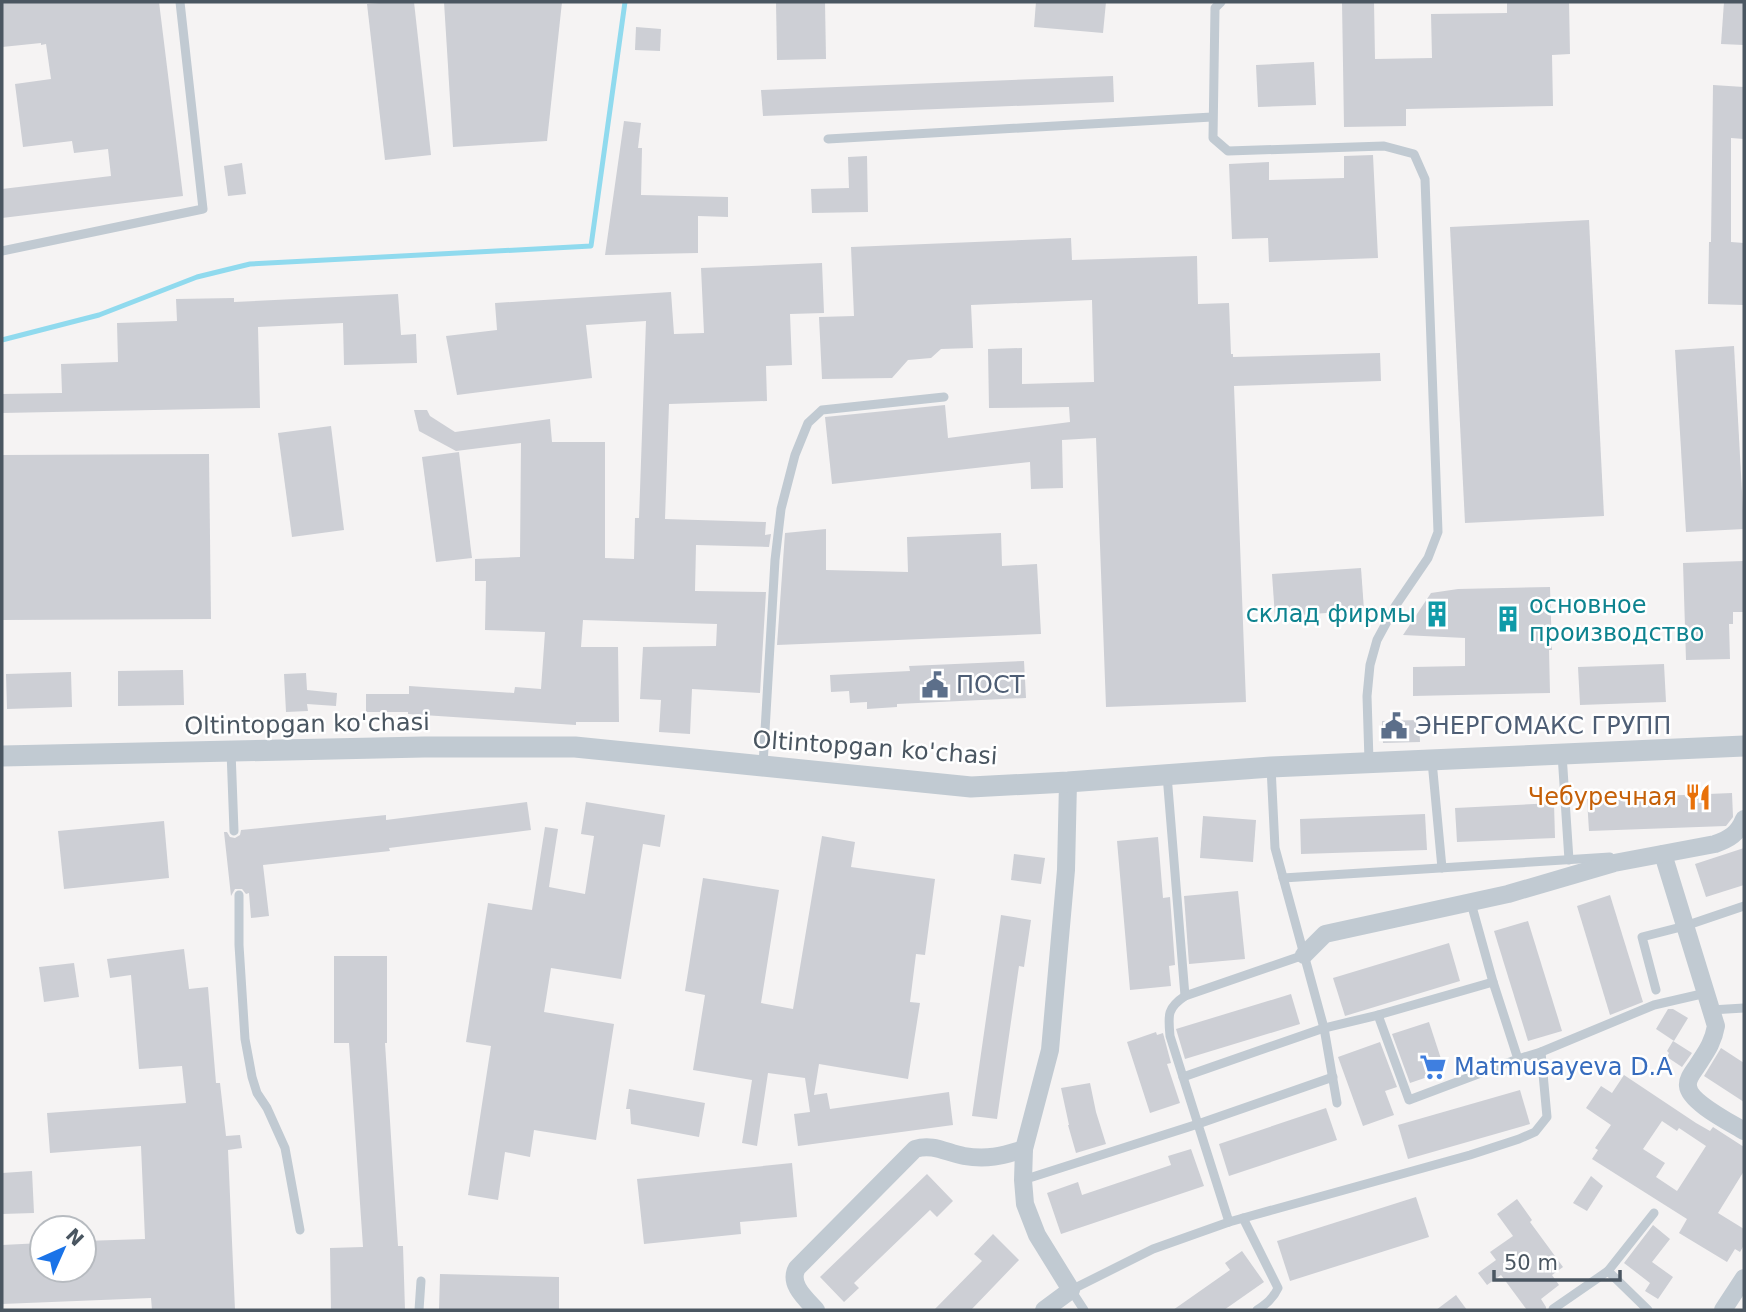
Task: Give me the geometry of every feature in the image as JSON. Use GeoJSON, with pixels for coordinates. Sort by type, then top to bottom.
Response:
{"type":"FeatureCollection","features":[{"type":"Feature","properties":{"kind":"street","name":"Oltintopgan ko'chasi"},"geometry":{"type":"LineString","coordinates":[[2,756],[424,747],[575,747],[971,787],[1270,767],[1744,746]]}},
{"type":"Feature","properties":{"kind":"street"},"geometry":{"type":"LineString","coordinates":[[1044,1310],[1071,1290],[1037,1235],[1025,1204],[1024,1149],[1050,1050],[1066,870],[1068,782]]}},
{"type":"Feature","properties":{"kind":"street"},"geometry":{"type":"LineString","coordinates":[[1304,955],[1325,934],[1508,894],[1614,863],[1715,844],[1730,839],[1740,829],[1744,820]]}},
{"type":"Feature","properties":{"kind":"street"},"geometry":{"type":"LineString","coordinates":[[1663,854],[1716,1026],[1713,1041],[1690,1077],[1690,1095],[1744,1131]]}},
{"type":"Feature","properties":{"kind":"street"},"geometry":{"type":"LineString","coordinates":[[816,1310],[794,1282],[793,1275],[802,1261],[915,1149],[924,1146],[962,1156],[994,1158],[1024,1149]]}},
{"type":"Feature","properties":{"kind":"street"},"geometry":{"type":"LineString","coordinates":[[1723,1310],[1744,1278]]}},
{"type":"Feature","properties":{"kind":"lane"},"geometry":{"type":"LineString","coordinates":[[2,251],[203,209],[180,2]]}},
{"type":"Feature","properties":{"kind":"lane"},"geometry":{"type":"LineString","coordinates":[[1221,2],[1215,8],[1213,138],[1228,151],[1384,146],[1414,154],[1425,179],[1438,532],[1428,558],[1396,605],[1377,640],[1370,665],[1367,696],[1369,763]]}},
{"type":"Feature","properties":{"kind":"lane"},"geometry":{"type":"LineString","coordinates":[[828,139],[1212,117]]}},
{"type":"Feature","properties":{"kind":"lane"},"geometry":{"type":"LineString","coordinates":[[763,766],[775,560],[781,509],[795,454],[808,423],[822,410],[944,397]]}},
{"type":"Feature","properties":{"kind":"lane"},"geometry":{"type":"LineString","coordinates":[[231,751],[234,831]]}},
{"type":"Feature","properties":{"kind":"lane"},"geometry":{"type":"LineString","coordinates":[[1562,754],[1569,860]]}},
{"type":"Feature","properties":{"kind":"lane"},"geometry":{"type":"LineString","coordinates":[[1432,760],[1442,868]]}},
{"type":"Feature","properties":{"kind":"lane"},"geometry":{"type":"LineString","coordinates":[[1270,767],[1275,848],[1324,1028],[1337,1102]]}},
{"type":"Feature","properties":{"kind":"lane"},"geometry":{"type":"LineString","coordinates":[[1167,775],[1185,996]]}},
{"type":"Feature","properties":{"kind":"lane"},"geometry":{"type":"LineString","coordinates":[[1283,878],[1610,857],[1614,863]]}},
{"type":"Feature","properties":{"kind":"lane"},"geometry":{"type":"LineString","coordinates":[[239,895],[245,1039],[257,1093],[267,1108],[285,1148],[300,1230]]}},
{"type":"Feature","properties":{"kind":"lane"},"geometry":{"type":"LineString","coordinates":[[1471,903],[1518,1059]]}},
{"type":"Feature","properties":{"kind":"lane"},"geometry":{"type":"LineString","coordinates":[[1657,990],[1642,937],[1744,906]]}},
{"type":"Feature","properties":{"kind":"lane"},"geometry":{"type":"LineString","coordinates":[[1229,1222],[1170,1036],[1168,1019],[1173,1004],[1185,996],[1304,955]]}},
{"type":"Feature","properties":{"kind":"lane"},"geometry":{"type":"LineString","coordinates":[[1183,1077],[1324,1028],[1493,982]]}},
{"type":"Feature","properties":{"kind":"lane"},"geometry":{"type":"LineString","coordinates":[[1378,1015],[1409,1101],[1541,1052],[1654,1005],[1708,1001],[1744,1008]]}},
{"type":"Feature","properties":{"kind":"lane"},"geometry":{"type":"LineString","coordinates":[[1084,1310],[1071,1290],[1153,1249],[1229,1222],[1471,1155],[1535,1132],[1547,1116],[1541,1052]]}},
{"type":"Feature","properties":{"kind":"lane"},"geometry":{"type":"LineString","coordinates":[[1023,1180],[1198,1124],[1332,1077]]}},
{"type":"Feature","properties":{"kind":"lane"},"geometry":{"type":"LineString","coordinates":[[1553,1309],[1608,1271],[1654,1213]]}},
{"type":"Feature","properties":{"kind":"lane"},"geometry":{"type":"LineString","coordinates":[[1243,1218],[1278,1288],[1269,1301],[1257,1310]]}},
{"type":"Feature","properties":{"kind":"lane"},"geometry":{"type":"LineString","coordinates":[[1608,1271],[1648,1310]]}},
{"type":"Feature","properties":{"kind":"lane"},"geometry":{"type":"LineString","coordinates":[[419,1310],[421,1281]]}},
{"type":"Feature","properties":{"kind":"building"},"geometry":{"type":"Polygon","coordinates":[[[2,2],[159,2],[183,196],[2,218],[2,189],[111,176],[108,149],[74,153],[72,141],[23,147],[15,84],[51,79],[46,44],[2,47],[2,2]]]}},
{"type":"Feature","properties":{"kind":"building"},"geometry":{"type":"Polygon","coordinates":[[[414,2],[431,155],[385,160],[367,4],[414,2]]]}},
{"type":"Feature","properties":{"kind":"building"},"geometry":{"type":"Polygon","coordinates":[[[444,2],[562,2],[547,141],[453,147],[444,2]]]}},
{"type":"Feature","properties":{"kind":"building"},"geometry":{"type":"Polygon","coordinates":[[[776,2],[825,2],[826,59],[777,60],[776,2]]]}},
{"type":"Feature","properties":{"kind":"building"},"geometry":{"type":"Polygon","coordinates":[[[1036,2],[1106,2],[1103,33],[1034,27],[1036,2]]]}},
{"type":"Feature","properties":{"kind":"building"},"geometry":{"type":"Polygon","coordinates":[[[1342,2],[1374,2],[1375,59],[1432,58],[1431,14],[1507,13],[1507,2],[1569,2],[1570,54],[1552,55],[1553,106],[1406,109],[1406,126],[1344,127],[1342,2]]]}},
{"type":"Feature","properties":{"kind":"building"},"geometry":{"type":"Polygon","coordinates":[[[1724,2],[1744,2],[1744,45],[1721,44],[1724,2]]]}},
{"type":"Feature","properties":{"kind":"building"},"geometry":{"type":"Polygon","coordinates":[[[636,27],[661,29],[660,51],[635,50],[636,27]]]}},
{"type":"Feature","properties":{"kind":"building"},"geometry":{"type":"Polygon","coordinates":[[[1314,62],[1316,105],[1258,107],[1256,65],[1314,62]]]}},
{"type":"Feature","properties":{"kind":"building"},"geometry":{"type":"Polygon","coordinates":[[[1113,76],[1114,102],[763,116],[761,90],[1113,76]]]}},
{"type":"Feature","properties":{"kind":"building"},"geometry":{"type":"Polygon","coordinates":[[[1713,85],[1744,87],[1744,139],[1731,138],[1731,242],[1744,243],[1744,305],[1708,304],[1713,85]]]}},
{"type":"Feature","properties":{"kind":"building"},"geometry":{"type":"Polygon","coordinates":[[[624,121],[641,123],[638,148],[642,148],[641,195],[728,197],[728,217],[698,216],[698,253],[605,255],[624,121]]]}},
{"type":"Feature","properties":{"kind":"building"},"geometry":{"type":"Polygon","coordinates":[[[1373,155],[1378,258],[1269,262],[1268,238],[1232,239],[1229,164],[1269,162],[1269,180],[1344,178],[1344,156],[1373,155]]]}},
{"type":"Feature","properties":{"kind":"building"},"geometry":{"type":"Polygon","coordinates":[[[867,156],[868,212],[812,213],[811,189],[849,188],[848,157],[867,156]]]}},
{"type":"Feature","properties":{"kind":"building"},"geometry":{"type":"Polygon","coordinates":[[[242,163],[246,194],[228,196],[224,166],[242,163]]]}},
{"type":"Feature","properties":{"kind":"building"},"geometry":{"type":"Polygon","coordinates":[[[1589,220],[1604,516],[1465,523],[1450,227],[1589,220]]]}},
{"type":"Feature","properties":{"kind":"building"},"geometry":{"type":"Polygon","coordinates":[[[1071,238],[1072,260],[1197,256],[1198,304],[1229,303],[1233,357],[1380,353],[1381,381],[1234,386],[1246,702],[1106,707],[1096,438],[1062,440],[1063,488],[1031,489],[1030,462],[832,484],[825,417],[945,405],[948,438],[1070,422],[1069,407],[989,408],[988,349],[1022,348],[1022,384],[1094,382],[1092,300],[971,305],[973,348],[941,349],[931,358],[908,360],[892,378],[822,379],[819,317],[854,316],[851,247],[1071,238]]]}},
{"type":"Feature","properties":{"kind":"building"},"geometry":{"type":"Polygon","coordinates":[[[822,263],[824,313],[790,314],[792,365],[766,366],[767,401],[669,404],[665,519],[766,522],[765,535],[771,534],[769,547],[696,545],[695,591],[766,592],[760,693],[692,689],[690,734],[659,732],[661,700],[640,699],[643,647],[716,646],[717,624],[583,620],[581,647],[618,647],[619,722],[576,722],[576,725],[408,712],[366,712],[366,694],[409,694],[409,686],[514,693],[515,687],[541,689],[545,632],[485,630],[486,581],[475,581],[475,559],[520,557],[521,443],[456,451],[419,431],[414,410],[427,410],[430,416],[455,432],[550,419],[552,442],[605,442],[605,558],[634,559],[635,518],[639,518],[646,321],[586,325],[592,378],[457,395],[446,336],[497,330],[495,303],[671,292],[674,334],[704,333],[701,268],[822,263]]]}},
{"type":"Feature","properties":{"kind":"building"},"geometry":{"type":"Polygon","coordinates":[[[398,294],[401,335],[416,334],[417,363],[344,365],[343,323],[258,327],[260,408],[2,413],[2,394],[62,393],[61,364],[118,362],[117,323],[177,321],[176,299],[234,298],[234,302],[398,294]]]}},
{"type":"Feature","properties":{"kind":"building"},"geometry":{"type":"Polygon","coordinates":[[[1734,346],[1744,529],[1686,532],[1675,350],[1734,346]]]}},
{"type":"Feature","properties":{"kind":"building"},"geometry":{"type":"Polygon","coordinates":[[[331,426],[344,530],[292,537],[278,433],[331,426]]]}},
{"type":"Feature","properties":{"kind":"building"},"geometry":{"type":"Polygon","coordinates":[[[459,452],[472,558],[436,562],[422,457],[459,452]]]}},
{"type":"Feature","properties":{"kind":"building"},"geometry":{"type":"Polygon","coordinates":[[[209,454],[211,619],[2,620],[2,455],[209,454]]]}},
{"type":"Feature","properties":{"kind":"building"},"geometry":{"type":"Polygon","coordinates":[[[826,529],[826,570],[908,572],[907,537],[1001,533],[1002,566],[1037,564],[1041,634],[777,645],[785,533],[826,529]]]}},
{"type":"Feature","properties":{"kind":"building"},"geometry":{"type":"Polygon","coordinates":[[[1744,561],[1744,612],[1733,612],[1733,624],[1729,624],[1730,659],[1686,660],[1683,563],[1744,561]]]}},
{"type":"Feature","properties":{"kind":"building"},"geometry":{"type":"Polygon","coordinates":[[[1361,568],[1364,610],[1275,617],[1272,574],[1361,568]]]}},
{"type":"Feature","properties":{"kind":"building"},"geometry":{"type":"Polygon","coordinates":[[[1550,587],[1550,693],[1413,696],[1413,667],[1465,666],[1465,638],[1403,635],[1431,593],[1458,589],[1550,587]]]}},
{"type":"Feature","properties":{"kind":"building"},"geometry":{"type":"Polygon","coordinates":[[[1024,661],[1026,698],[897,704],[897,707],[867,709],[867,702],[850,703],[849,691],[831,692],[830,675],[910,671],[909,666],[1024,661]]]}},
{"type":"Feature","properties":{"kind":"building"},"geometry":{"type":"Polygon","coordinates":[[[1664,664],[1666,702],[1580,705],[1578,667],[1664,664]]]}},
{"type":"Feature","properties":{"kind":"building"},"geometry":{"type":"Polygon","coordinates":[[[183,670],[184,705],[118,706],[118,671],[183,670]]]}},
{"type":"Feature","properties":{"kind":"building"},"geometry":{"type":"Polygon","coordinates":[[[71,672],[72,707],[7,709],[6,674],[71,672]]]}},
{"type":"Feature","properties":{"kind":"building"},"geometry":{"type":"Polygon","coordinates":[[[306,673],[307,690],[337,693],[336,706],[307,704],[308,711],[286,712],[284,674],[306,673]]]}},
{"type":"Feature","properties":{"kind":"building"},"geometry":{"type":"Polygon","coordinates":[[[1419,720],[1420,742],[1383,743],[1382,721],[1419,720]]]}},
{"type":"Feature","properties":{"kind":"building"},"geometry":{"type":"Polygon","coordinates":[[[1732,793],[1733,817],[1726,826],[1589,831],[1587,799],[1732,793]]]}},
{"type":"Feature","properties":{"kind":"building"},"geometry":{"type":"Polygon","coordinates":[[[527,802],[531,830],[389,848],[390,851],[263,865],[269,916],[251,918],[249,893],[246,894],[242,889],[235,889],[231,896],[224,832],[235,838],[240,835],[241,830],[386,815],[386,820],[527,802]]]}},
{"type":"Feature","properties":{"kind":"building"},"geometry":{"type":"Polygon","coordinates":[[[586,802],[665,815],[660,847],[643,844],[621,979],[551,968],[544,1012],[614,1024],[596,1140],[534,1130],[530,1157],[505,1152],[498,1200],[468,1195],[491,1046],[466,1042],[488,903],[532,910],[545,827],[558,829],[549,887],[585,894],[594,836],[581,834],[586,802]]]}},
{"type":"Feature","properties":{"kind":"building"},"geometry":{"type":"Polygon","coordinates":[[[1554,803],[1555,838],[1457,842],[1455,808],[1554,803]]]}},
{"type":"Feature","properties":{"kind":"building"},"geometry":{"type":"Polygon","coordinates":[[[1425,814],[1427,850],[1301,854],[1300,819],[1425,814]]]}},
{"type":"Feature","properties":{"kind":"building"},"geometry":{"type":"Polygon","coordinates":[[[1203,816],[1256,820],[1253,862],[1200,858],[1203,816]]]}},
{"type":"Feature","properties":{"kind":"building"},"geometry":{"type":"Polygon","coordinates":[[[164,821],[169,878],[64,889],[58,831],[164,821]]]}},
{"type":"Feature","properties":{"kind":"building"},"geometry":{"type":"Polygon","coordinates":[[[822,836],[855,842],[851,867],[935,879],[925,955],[916,954],[910,1002],[920,1003],[908,1079],[819,1064],[814,1095],[827,1093],[830,1109],[949,1092],[953,1125],[798,1146],[794,1114],[810,1112],[805,1078],[768,1073],[757,1146],[742,1143],[752,1080],[693,1070],[705,995],[685,991],[703,878],[779,890],[761,1003],[793,1009],[822,836]]]}},
{"type":"Feature","properties":{"kind":"building"},"geometry":{"type":"Polygon","coordinates":[[[1158,837],[1163,898],[1170,897],[1175,965],[1169,966],[1171,986],[1130,990],[1117,841],[1158,837]]]}},
{"type":"Feature","properties":{"kind":"building"},"geometry":{"type":"Polygon","coordinates":[[[1744,848],[1744,885],[1706,897],[1695,864],[1744,848]]]}},
{"type":"Feature","properties":{"kind":"building"},"geometry":{"type":"Polygon","coordinates":[[[1014,854],[1045,858],[1041,884],[1011,880],[1014,854]]]}},
{"type":"Feature","properties":{"kind":"building"},"geometry":{"type":"Polygon","coordinates":[[[1238,891],[1245,959],[1189,964],[1184,896],[1238,891]]]}},
{"type":"Feature","properties":{"kind":"building"},"geometry":{"type":"Polygon","coordinates":[[[1610,895],[1643,1002],[1610,1015],[1577,906],[1610,895]]]}},
{"type":"Feature","properties":{"kind":"building"},"geometry":{"type":"Polygon","coordinates":[[[1001,915],[1031,920],[1024,967],[1019,966],[997,1119],[972,1116],[1001,915]]]}},
{"type":"Feature","properties":{"kind":"building"},"geometry":{"type":"Polygon","coordinates":[[[1528,921],[1562,1031],[1528,1041],[1494,931],[1528,921]]]}},
{"type":"Feature","properties":{"kind":"building"},"geometry":{"type":"Polygon","coordinates":[[[1449,943],[1460,981],[1345,1016],[1333,978],[1449,943]]]}},
{"type":"Feature","properties":{"kind":"building"},"geometry":{"type":"Polygon","coordinates":[[[184,949],[189,989],[208,987],[216,1083],[220,1083],[226,1136],[240,1135],[242,1148],[228,1150],[235,1310],[152,1310],[151,1298],[2,1304],[2,1245],[28,1244],[28,1284],[98,1284],[98,1241],[145,1239],[141,1146],[50,1153],[47,1113],[186,1103],[182,1066],[139,1069],[131,975],[110,978],[107,959],[184,949]]]}},
{"type":"Feature","properties":{"kind":"building"},"geometry":{"type":"Polygon","coordinates":[[[334,956],[387,956],[385,1043],[398,1246],[403,1246],[405,1310],[331,1310],[330,1248],[363,1247],[349,1043],[334,1043],[334,956]]]}},
{"type":"Feature","properties":{"kind":"building"},"geometry":{"type":"Polygon","coordinates":[[[74,963],[79,997],[44,1002],[39,967],[74,963]]]}},
{"type":"Feature","properties":{"kind":"building"},"geometry":{"type":"Polygon","coordinates":[[[1291,994],[1300,1024],[1185,1059],[1176,1029],[1291,994]]]}},
{"type":"Feature","properties":{"kind":"building"},"geometry":{"type":"Polygon","coordinates":[[[1668,1009],[1688,1018],[1674,1041],[1656,1029],[1668,1009]]]}},
{"type":"Feature","properties":{"kind":"building"},"geometry":{"type":"Polygon","coordinates":[[[1429,1022],[1445,1071],[1410,1083],[1392,1034],[1429,1022]]]}},
{"type":"Feature","properties":{"kind":"building"},"geometry":{"type":"Polygon","coordinates":[[[1156,1032],[1157,1035],[1163,1033],[1171,1063],[1167,1064],[1180,1103],[1150,1113],[1127,1042],[1156,1032]]]}},
{"type":"Feature","properties":{"kind":"building"},"geometry":{"type":"Polygon","coordinates":[[[1673,1041],[1692,1053],[1682,1067],[1667,1057],[1667,1051],[1673,1041]]]}},
{"type":"Feature","properties":{"kind":"building"},"geometry":{"type":"Polygon","coordinates":[[[1380,1042],[1397,1087],[1385,1091],[1394,1115],[1363,1126],[1338,1057],[1380,1042]]]}},
{"type":"Feature","properties":{"kind":"building"},"geometry":{"type":"Polygon","coordinates":[[[1721,1048],[1744,1063],[1744,1102],[1704,1076],[1721,1048]]]}},
{"type":"Feature","properties":{"kind":"building"},"geometry":{"type":"Polygon","coordinates":[[[1624,1075],[1696,1123],[1710,1131],[1713,1127],[1744,1147],[1744,1171],[1718,1213],[1744,1229],[1744,1245],[1740,1252],[1735,1249],[1727,1262],[1679,1233],[1687,1219],[1592,1159],[1598,1150],[1595,1148],[1611,1125],[1586,1108],[1601,1086],[1612,1093],[1624,1075]],[[1662,1121],[1643,1149],[1665,1163],[1656,1177],[1677,1191],[1706,1146],[1679,1128],[1677,1131],[1662,1121]]]}},
{"type":"Feature","properties":{"kind":"building"},"geometry":{"type":"Polygon","coordinates":[[[1090,1083],[1106,1144],[1076,1153],[1061,1088],[1090,1083]]]}},
{"type":"Feature","properties":{"kind":"building"},"geometry":{"type":"Polygon","coordinates":[[[629,1089],[705,1103],[699,1137],[631,1124],[630,1109],[626,1109],[629,1089]]]}},
{"type":"Feature","properties":{"kind":"building"},"geometry":{"type":"Polygon","coordinates":[[[1520,1090],[1530,1124],[1408,1159],[1398,1125],[1520,1090]]]}},
{"type":"Feature","properties":{"kind":"building"},"geometry":{"type":"Polygon","coordinates":[[[1326,1108],[1337,1140],[1229,1176],[1219,1144],[1326,1108]]]}},
{"type":"Feature","properties":{"kind":"building"},"geometry":{"type":"Polygon","coordinates":[[[1191,1149],[1204,1186],[1061,1234],[1047,1193],[1078,1182],[1082,1195],[1171,1165],[1168,1156],[1191,1149]]]}},
{"type":"Feature","properties":{"kind":"building"},"geometry":{"type":"Polygon","coordinates":[[[792,1163],[797,1217],[740,1222],[741,1234],[644,1244],[637,1179],[792,1163]]]}},
{"type":"Feature","properties":{"kind":"building"},"geometry":{"type":"Polygon","coordinates":[[[32,1171],[34,1213],[2,1214],[2,1173],[32,1171]]]}},
{"type":"Feature","properties":{"kind":"building"},"geometry":{"type":"Polygon","coordinates":[[[927,1174],[953,1201],[937,1217],[930,1210],[854,1283],[859,1288],[844,1302],[820,1277],[927,1174]]]}},
{"type":"Feature","properties":{"kind":"building"},"geometry":{"type":"Polygon","coordinates":[[[1591,1176],[1603,1186],[1587,1211],[1573,1203],[1591,1176]]]}},
{"type":"Feature","properties":{"kind":"building"},"geometry":{"type":"Polygon","coordinates":[[[1416,1197],[1429,1237],[1290,1281],[1277,1241],[1416,1197]]]}},
{"type":"Feature","properties":{"kind":"building"},"geometry":{"type":"Polygon","coordinates":[[[1517,1199],[1532,1220],[1530,1222],[1563,1267],[1552,1275],[1559,1285],[1541,1299],[1546,1310],[1527,1310],[1501,1275],[1487,1285],[1478,1273],[1496,1260],[1490,1252],[1513,1236],[1497,1214],[1517,1199]]]}},
{"type":"Feature","properties":{"kind":"building"},"geometry":{"type":"Polygon","coordinates":[[[1653,1225],[1670,1239],[1652,1262],[1673,1277],[1658,1299],[1645,1291],[1650,1283],[1624,1263],[1653,1225]]]}},
{"type":"Feature","properties":{"kind":"building"},"geometry":{"type":"Polygon","coordinates":[[[993,1234],[1019,1260],[971,1310],[934,1310],[982,1261],[974,1254],[993,1234]]]}},
{"type":"Feature","properties":{"kind":"building"},"geometry":{"type":"Polygon","coordinates":[[[1242,1251],[1264,1282],[1224,1310],[1173,1310],[1230,1270],[1225,1263],[1242,1251]]]}},
{"type":"Feature","properties":{"kind":"building"},"geometry":{"type":"Polygon","coordinates":[[[440,1274],[559,1277],[559,1310],[439,1310],[440,1274]]]}},
{"type":"Feature","properties":{"kind":"building"},"geometry":{"type":"Polygon","coordinates":[[[1456,1295],[1467,1310],[1436,1310],[1456,1295]]]}},
{"type":"Feature","properties":{"kind":"waterway"},"geometry":{"type":"LineString","coordinates":[[2,340],[99,315],[197,277],[250,264],[591,246],[625,2]]}},
{"type":"Feature","properties":{"kind":"place","name":"склад фирмы"},"geometry":{"type":"Point","coordinates":[1437,614]}},
{"type":"Feature","properties":{"kind":"place","name":"основное производство"},"geometry":{"type":"Point","coordinates":[1508,619]}},
{"type":"Feature","properties":{"kind":"place","name":"ПОСТ"},"geometry":{"type":"Point","coordinates":[935,685]}},
{"type":"Feature","properties":{"kind":"place","name":"ЭНЕРГОМАКС ГРУПП"},"geometry":{"type":"Point","coordinates":[1394,726]}},
{"type":"Feature","properties":{"kind":"place","name":"Чебуречная"},"geometry":{"type":"Point","coordinates":[1698,797]}},
{"type":"Feature","properties":{"kind":"place","name":"Matmusayeva D.A"},"geometry":{"type":"Point","coordinates":[1433,1067]}}]}
